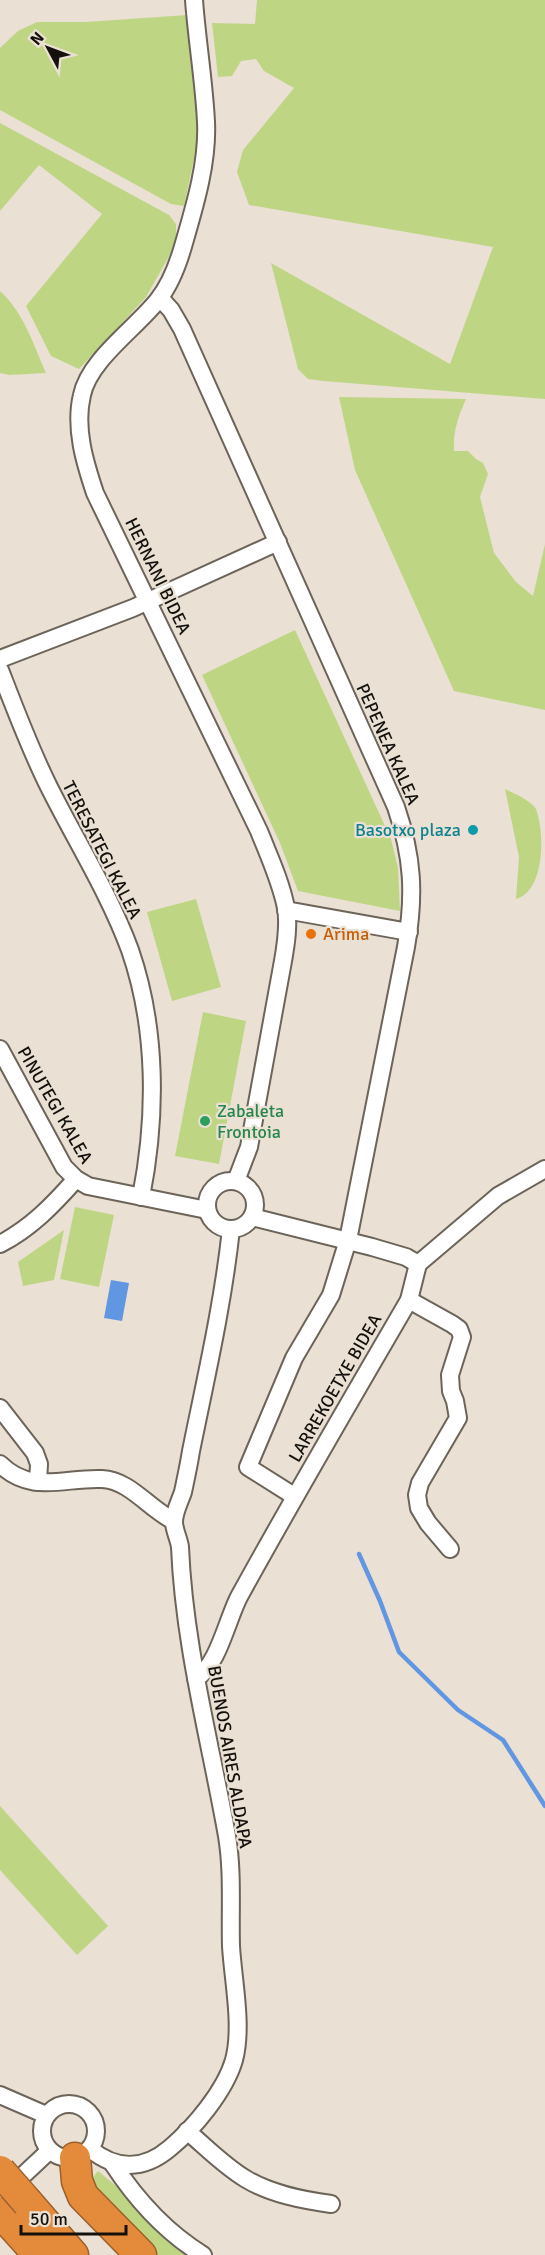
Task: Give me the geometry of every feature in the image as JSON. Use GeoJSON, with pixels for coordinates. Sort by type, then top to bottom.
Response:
{"type":"FeatureCollection","features":[{"type":"Feature","properties":{"kind":"highway"},"geometry":{"type":"LineString","coordinates":[[71,2152],[77,2181],[83,2196],[141,2255]]}},
{"type":"Feature","properties":{"kind":"highway"},"geometry":{"type":"LineString","coordinates":[[0,2171],[9,2209],[39,2255]]}},
{"type":"Feature","properties":{"kind":"highway"},"geometry":{"type":"LineString","coordinates":[[9,2209],[74,2255]]}},
{"type":"Feature","properties":{"kind":"street","name":"HERNANI BIDEA"},"geometry":{"type":"LineString","coordinates":[[194,0],[206,124],[203,165],[184,244],[160,298],[121,337],[95,368],[82,394],[80,425],[84,461],[95,493],[259,831],[281,886],[286,910],[284,961],[249,1147],[236,1181]]}},
{"type":"Feature","properties":{"kind":"street","name":"PEPENEA KALEA"},"geometry":{"type":"LineString","coordinates":[[160,298],[182,328],[396,807],[404,832],[412,883],[409,932],[348,1240],[331,1295],[294,1358],[248,1467],[294,1496]]}},
{"type":"Feature","properties":{"kind":"street"},"geometry":{"type":"LineString","coordinates":[[0,658],[149,601],[278,542]]}},
{"type":"Feature","properties":{"kind":"street","name":"TERESATEGI KALEA"},"geometry":{"type":"LineString","coordinates":[[0,670],[27,740],[48,786],[109,899],[130,951],[144,1000],[150,1048],[151,1103],[150,1134],[141,1197]]}},
{"type":"Feature","properties":{"kind":"street"},"geometry":{"type":"LineString","coordinates":[[286,910],[409,932]]}},
{"type":"Feature","properties":{"kind":"street","name":"PINUTEGI KALEA"},"geometry":{"type":"LineString","coordinates":[[0,1049],[64,1167],[76,1179]]}},
{"type":"Feature","properties":{"kind":"street"},"geometry":{"type":"LineString","coordinates":[[252,1217],[348,1240],[406,1257],[418,1264],[498,1196],[545,1169]]}},
{"type":"Feature","properties":{"kind":"street"},"geometry":{"type":"LineString","coordinates":[[0,1244],[21,1233],[43,1215],[76,1179],[88,1186],[207,1210]]}},
{"type":"Feature","properties":{"kind":"street"},"geometry":{"type":"LineString","coordinates":[[230,1180],[236,1181],[249,1188],[253,1195],[255,1210],[252,1217],[240,1228],[231,1229],[216,1224],[207,1210],[208,1196],[216,1185],[230,1180]]}},
{"type":"Feature","properties":{"kind":"street","name":"BUENOS AIRES ALDAPA"},"geometry":{"type":"LineString","coordinates":[[113,2164],[126,2166],[152,2159],[166,2151],[187,2131],[222,2087],[235,2058],[228,1840],[196,1678],[180,1568],[180,1544],[174,1521],[183,1491],[207,1377],[231,1229]]}},
{"type":"Feature","properties":{"kind":"street","name":"LARREKOETXE BIDEA"},"geometry":{"type":"LineString","coordinates":[[196,1678],[204,1674],[210,1665],[234,1606],[294,1496],[409,1300],[418,1264]]}},
{"type":"Feature","properties":{"kind":"street"},"geometry":{"type":"LineString","coordinates":[[409,1300],[453,1324],[459,1329],[462,1337],[450,1375],[451,1391],[458,1409],[458,1418],[420,1483],[417,1495],[419,1508],[450,1549]]}},
{"type":"Feature","properties":{"kind":"street"},"geometry":{"type":"LineString","coordinates":[[0,1408],[35,1453],[39,1464],[38,1482]]}},
{"type":"Feature","properties":{"kind":"street"},"geometry":{"type":"LineString","coordinates":[[0,1464],[14,1476],[38,1482],[102,1479],[116,1481],[161,1515],[174,1521]]}},
{"type":"Feature","properties":{"kind":"street"},"geometry":{"type":"LineString","coordinates":[[0,2095],[46,2115]]}},
{"type":"Feature","properties":{"kind":"street"},"geometry":{"type":"LineString","coordinates":[[9,2209],[71,2152],[94,2140],[95,2125],[91,2116],[85,2109],[70,2104],[55,2107],[46,2115],[41,2130],[42,2138],[71,2152],[113,2164],[127,2186],[159,2219],[190,2247],[203,2255]]}},
{"type":"Feature","properties":{"kind":"street"},"geometry":{"type":"LineString","coordinates":[[187,2131],[228,2166],[258,2185],[290,2196],[331,2204]]}},
{"type":"Feature","properties":{"kind":"green space"},"geometry":{"type":"Polygon","coordinates":[[[257,0],[545,0],[545,399],[324,381],[308,379],[298,369],[271,263],[450,364],[493,247],[249,205],[237,172],[243,150],[294,88],[264,71],[256,59],[241,61],[232,76],[218,77],[212,23],[255,24],[257,0]]]}},
{"type":"Feature","properties":{"kind":"green space"},"geometry":{"type":"Polygon","coordinates":[[[187,15],[201,126],[184,206],[171,204],[0,110],[0,48],[18,31],[37,22],[86,22],[187,15]]]}},
{"type":"Feature","properties":{"kind":"green space"},"geometry":{"type":"Polygon","coordinates":[[[0,123],[169,215],[176,224],[176,244],[146,297],[79,369],[51,356],[26,306],[102,214],[39,165],[0,211],[0,123]]]}},
{"type":"Feature","properties":{"kind":"green space"},"geometry":{"type":"Polygon","coordinates":[[[0,291],[22,319],[46,373],[9,375],[0,373],[0,291]]]}},
{"type":"Feature","properties":{"kind":"green space"},"geometry":{"type":"Polygon","coordinates":[[[339,397],[466,399],[454,437],[454,451],[468,451],[483,463],[488,474],[480,497],[494,553],[516,582],[533,596],[545,544],[545,710],[454,691],[355,470],[339,397]]]}},
{"type":"Feature","properties":{"kind":"green space"},"geometry":{"type":"Polygon","coordinates":[[[295,630],[391,839],[398,868],[400,911],[298,891],[280,843],[202,675],[295,630]]]}},
{"type":"Feature","properties":{"kind":"green space"},"geometry":{"type":"Polygon","coordinates":[[[505,789],[533,805],[541,832],[540,860],[533,885],[526,894],[516,899],[519,857],[505,789]]]}},
{"type":"Feature","properties":{"kind":"green space"},"geometry":{"type":"Polygon","coordinates":[[[196,899],[221,987],[172,1001],[147,912],[196,899]]]}},
{"type":"Feature","properties":{"kind":"green space"},"geometry":{"type":"Polygon","coordinates":[[[203,1012],[246,1021],[219,1164],[175,1156],[203,1012]]]}},
{"type":"Feature","properties":{"kind":"green space"},"geometry":{"type":"Polygon","coordinates":[[[75,1207],[114,1215],[99,1287],[60,1279],[75,1207]]]}},
{"type":"Feature","properties":{"kind":"green space"},"geometry":{"type":"Polygon","coordinates":[[[64,1230],[54,1280],[23,1286],[18,1262],[64,1230]]]}},
{"type":"Feature","properties":{"kind":"green space"},"geometry":{"type":"Polygon","coordinates":[[[0,1806],[108,1926],[77,1955],[0,1870],[0,1806]]]}},
{"type":"Feature","properties":{"kind":"green space"},"geometry":{"type":"Polygon","coordinates":[[[98,2171],[183,2241],[209,2255],[151,2255],[89,2182],[98,2171]]]}},
{"type":"Feature","properties":{"kind":"water"},"geometry":{"type":"Polygon","coordinates":[[[111,1280],[129,1283],[122,1321],[104,1318],[111,1280]]]}},
{"type":"Feature","properties":{"kind":"waterway"},"geometry":{"type":"LineString","coordinates":[[359,1554],[399,1652],[458,1710],[503,1740],[545,1806]]}},
{"type":"Feature","properties":{"kind":"place","name":"Basotxo plaza"},"geometry":{"type":"Point","coordinates":[473,830]}},
{"type":"Feature","properties":{"kind":"place","name":"Arima"},"geometry":{"type":"Point","coordinates":[311,934]}},
{"type":"Feature","properties":{"kind":"place","name":"Zabaleta Frontoia"},"geometry":{"type":"Point","coordinates":[205,1121]}}]}
